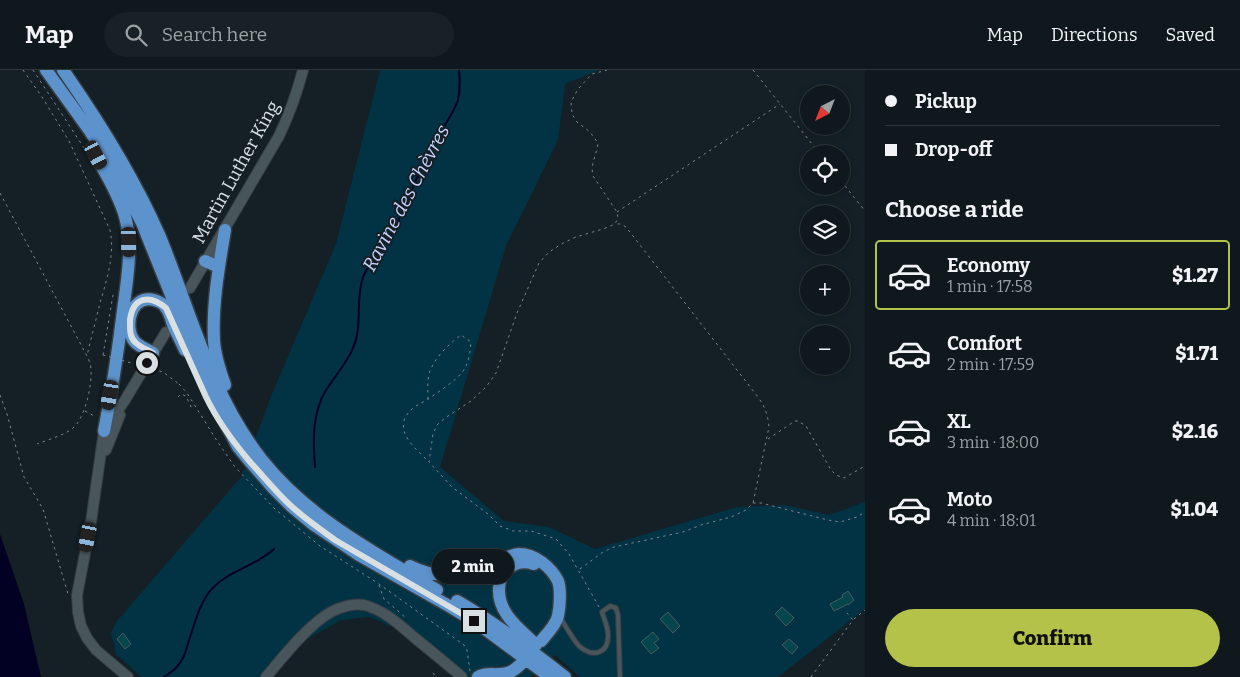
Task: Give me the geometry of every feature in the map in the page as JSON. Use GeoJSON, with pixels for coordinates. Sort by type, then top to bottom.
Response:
{"type":"FeatureCollection","features":[{"type":"Feature","properties":{"kind":"highway"},"geometry":{"type":"LineString","coordinates":[[38,70],[76,123],[96,155],[113,187],[124,214],[129,242],[129,264],[120,340],[104,427]]}},
{"type":"Feature","properties":{"kind":"highway"},"geometry":{"type":"LineString","coordinates":[[46,70],[90,131],[118,176],[142,224],[213,399],[238,447]]}},
{"type":"Feature","properties":{"kind":"highway"},"geometry":{"type":"LineString","coordinates":[[62,70],[122,160],[146,206],[209,366],[229,411],[262,460],[292,493],[330,524],[482,616],[517,639],[565,677]]}},
{"type":"Feature","properties":{"kind":"highway"},"geometry":{"type":"LineString","coordinates":[[225,230],[214,316],[214,342],[217,361],[224,385],[250,436],[292,493]]}},
{"type":"Feature","properties":{"kind":"highway"},"geometry":{"type":"LineString","coordinates":[[205,261],[219,267]]}},
{"type":"Feature","properties":{"kind":"highway"},"geometry":{"type":"LineString","coordinates":[[153,353],[136,343],[130,333],[131,312],[135,305],[147,299],[157,301],[166,308],[212,409],[227,434],[291,506],[335,540],[474,621],[550,677]]}},
{"type":"Feature","properties":{"kind":"highway"},"geometry":{"type":"LineString","coordinates":[[330,524],[348,530],[408,565],[432,574],[464,574],[483,570],[508,556],[518,554],[527,555],[540,561],[551,570],[559,583],[560,596],[558,615],[541,641]]}},
{"type":"Feature","properties":{"kind":"highway"},"geometry":{"type":"LineString","coordinates":[[560,596],[552,581],[543,570],[532,563],[521,562],[510,567],[504,573],[500,582],[500,600],[504,612],[512,622],[570,677]]}},
{"type":"Feature","properties":{"kind":"highway"},"geometry":{"type":"LineString","coordinates":[[470,676],[483,674],[494,676],[510,672],[523,662]]}},
{"type":"Feature","properties":{"kind":"street","name":"Martin Luther King"},"geometry":{"type":"LineString","coordinates":[[190,288],[279,136],[293,104],[303,70]]}},
{"type":"Feature","properties":{"kind":"street"},"geometry":{"type":"LineString","coordinates":[[128,677],[96,650],[87,638],[81,626],[77,595],[91,522],[104,427],[125,400],[166,332]]}},
{"type":"Feature","properties":{"kind":"street"},"geometry":{"type":"LineString","coordinates":[[98,474],[125,400]]}},
{"type":"Feature","properties":{"kind":"street"},"geometry":{"type":"LineString","coordinates":[[266,677],[315,624],[331,612],[347,606],[362,605],[380,611],[393,619],[470,676]]}},
{"type":"Feature","properties":{"kind":"lane"},"geometry":{"type":"LineString","coordinates":[[558,615],[579,646],[590,653],[596,653],[604,650],[608,641],[608,632],[602,612],[610,606],[617,610],[620,677]]}},
{"type":"Feature","properties":{"kind":"path"},"geometry":{"type":"LineString","coordinates":[[24,70],[69,141],[110,230],[112,239],[112,251],[107,278],[87,356]]}},
{"type":"Feature","properties":{"kind":"path"},"geometry":{"type":"LineString","coordinates":[[32,70],[88,155]]}},
{"type":"Feature","properties":{"kind":"path"},"geometry":{"type":"LineString","coordinates":[[607,70],[592,74],[578,89],[572,102],[572,114],[577,122],[590,132],[598,143],[592,169],[593,176],[617,212],[618,218],[615,224]]}},
{"type":"Feature","properties":{"kind":"path"},"geometry":{"type":"LineString","coordinates":[[753,70],[813,145]]}},
{"type":"Feature","properties":{"kind":"path"},"geometry":{"type":"LineString","coordinates":[[617,212],[780,104]]}},
{"type":"Feature","properties":{"kind":"path"},"geometry":{"type":"LineString","coordinates":[[850,192],[865,211]]}},
{"type":"Feature","properties":{"kind":"path"},"geometry":{"type":"LineString","coordinates":[[0,193],[92,368],[84,410],[73,428],[37,444]]}},
{"type":"Feature","properties":{"kind":"path"},"geometry":{"type":"LineString","coordinates":[[429,462],[433,434],[437,425],[471,401],[486,387],[496,373],[517,313],[539,263],[549,252],[576,237],[615,224],[621,224],[626,227],[758,397],[768,417],[768,439],[752,503],[746,510],[725,519],[676,534],[614,547],[603,552],[579,570]]}},
{"type":"Feature","properties":{"kind":"path"},"geometry":{"type":"LineString","coordinates":[[117,292],[113,295],[103,355],[163,372],[179,384],[187,393],[218,444],[235,467]]}},
{"type":"Feature","properties":{"kind":"path"},"geometry":{"type":"LineString","coordinates":[[428,399],[429,372],[439,355],[450,342],[461,335],[471,342],[470,356],[464,370],[456,378],[428,399],[414,408],[403,421],[403,430],[409,440],[452,487],[488,514],[500,526],[513,530],[531,531],[556,539],[569,554],[602,612]]}},
{"type":"Feature","properties":{"kind":"path"},"geometry":{"type":"LineString","coordinates":[[110,361],[111,352]]}},
{"type":"Feature","properties":{"kind":"path"},"geometry":{"type":"LineString","coordinates":[[0,394],[24,477],[42,509],[69,597]]}},
{"type":"Feature","properties":{"kind":"path"},"geometry":{"type":"LineString","coordinates":[[178,397],[180,394],[186,396],[192,407],[195,405]]}},
{"type":"Feature","properties":{"kind":"path"},"geometry":{"type":"LineString","coordinates":[[84,410],[104,427]]}},
{"type":"Feature","properties":{"kind":"path"},"geometry":{"type":"LineString","coordinates":[[768,439],[795,421],[798,421],[806,426],[831,470],[836,475],[844,478],[865,466]]}},
{"type":"Feature","properties":{"kind":"path"},"geometry":{"type":"LineString","coordinates":[[752,503],[840,522],[857,517],[865,512]]}},
{"type":"Feature","properties":{"kind":"path"},"geometry":{"type":"LineString","coordinates":[[406,618],[384,599],[379,584],[464,645],[467,650],[470,676]]}},
{"type":"Feature","properties":{"kind":"path"},"geometry":{"type":"LineString","coordinates":[[811,677],[853,620],[865,610]]}},
{"type":"Feature","properties":{"kind":"path"},"geometry":{"type":"LineString","coordinates":[[847,613],[853,620]]}},
{"type":"Feature","properties":{"kind":"path"},"geometry":{"type":"LineString","coordinates":[[433,673],[436,677]]}},
{"type":"Feature","properties":{"kind":"shaded area"},"geometry":{"type":"Polygon","coordinates":[[[380,70],[600,70],[565,84],[558,140],[506,246],[440,467],[504,521],[549,527],[595,549],[737,507],[785,505],[829,515],[865,502],[865,609],[778,677],[580,677],[555,655],[530,677],[453,677],[399,630],[370,617],[341,620],[309,638],[260,677],[141,677],[116,654],[111,633],[117,621],[241,477],[272,394],[336,244],[380,70]]]}},
{"type":"Feature","properties":{"kind":"shaded area"},"geometry":{"type":"Polygon","coordinates":[[[0,534],[24,604],[41,677],[0,677],[0,534]]]}},
{"type":"Feature","properties":{"kind":"building"},"geometry":{"type":"Polygon","coordinates":[[[848,591],[854,600],[834,611],[830,604],[843,597],[842,595],[848,591]]]}},
{"type":"Feature","properties":{"kind":"building"},"geometry":{"type":"Polygon","coordinates":[[[782,607],[794,618],[786,626],[775,614],[782,607]]]}},
{"type":"Feature","properties":{"kind":"building"},"geometry":{"type":"Polygon","coordinates":[[[668,612],[680,626],[673,633],[660,619],[668,612]]]}},
{"type":"Feature","properties":{"kind":"building"},"geometry":{"type":"Polygon","coordinates":[[[653,632],[659,639],[654,643],[659,648],[651,654],[641,642],[653,632]]]}},
{"type":"Feature","properties":{"kind":"building"},"geometry":{"type":"Polygon","coordinates":[[[123,633],[131,644],[125,649],[117,639],[123,633]]]}},
{"type":"Feature","properties":{"kind":"building"},"geometry":{"type":"Polygon","coordinates":[[[789,639],[798,647],[792,654],[782,645],[789,639]]]}},
{"type":"Feature","properties":{"kind":"waterway","name":"Ravine des Chèvres"},"geometry":{"type":"LineString","coordinates":[[315,467],[314,427],[318,408],[326,390],[348,359],[356,340],[359,295],[363,277],[392,232],[433,144],[455,107],[459,92],[459,70]]}},
{"type":"Feature","properties":{"kind":"waterway","name":"Ravine des Chèvres"},"geometry":{"type":"LineString","coordinates":[[164,677],[176,668],[183,658],[200,608],[210,591],[225,578],[259,560],[274,549]]}},
{"type":"Feature","properties":{"kind":"route"},"geometry":{"type":"LineString","coordinates":[[147,363],[153,353],[136,343],[130,333],[131,312],[135,305],[147,299],[157,301],[166,308],[206,397],[227,434],[291,506],[335,540],[474,621]]}}]}
